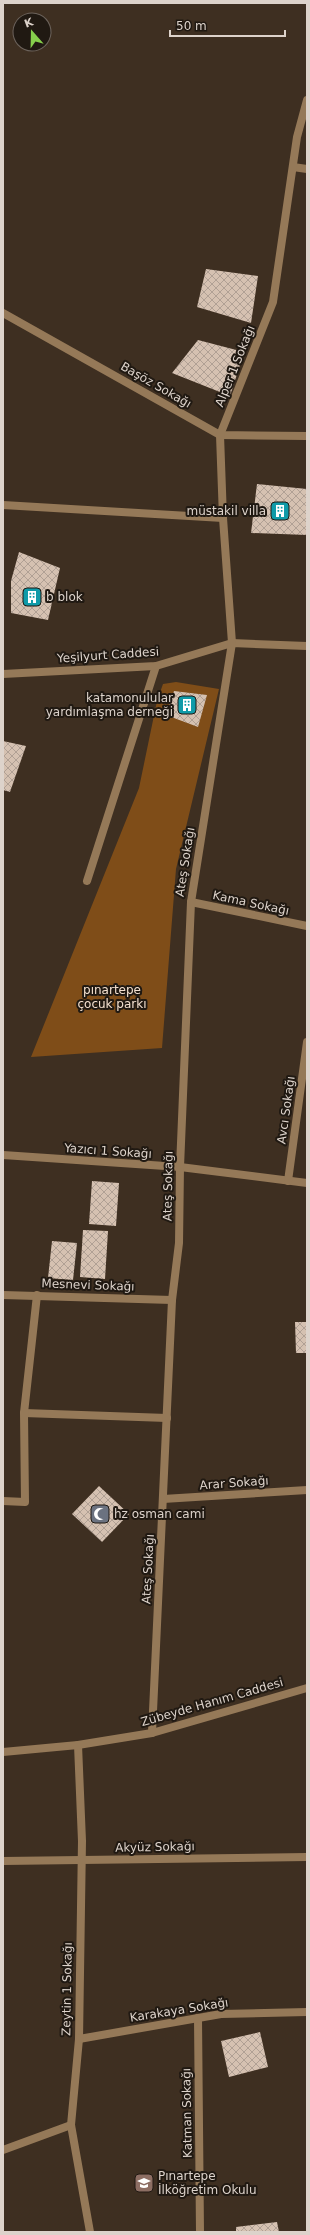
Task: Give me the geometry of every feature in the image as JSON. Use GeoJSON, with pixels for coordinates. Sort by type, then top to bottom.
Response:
{"type":"FeatureCollection","features":[{"type":"Feature","properties":{"kind":"street","name":"Alper 1 Sokağı"},"geometry":{"type":"LineString","coordinates":[[232,643],[223,518],[220,435],[273,302],[297,137],[307,100]]}},
{"type":"Feature","properties":{"kind":"street"},"geometry":{"type":"LineString","coordinates":[[293,167],[307,169]]}},
{"type":"Feature","properties":{"kind":"street","name":"Başöz Sokağı"},"geometry":{"type":"LineString","coordinates":[[3,313],[220,435],[307,436]]}},
{"type":"Feature","properties":{"kind":"street"},"geometry":{"type":"LineString","coordinates":[[3,505],[223,518]]}},
{"type":"Feature","properties":{"kind":"street","name":"Yeşilyurt Caddesi"},"geometry":{"type":"LineString","coordinates":[[3,674],[156,666],[232,643],[307,646]]}},
{"type":"Feature","properties":{"kind":"street","name":"Ateş Sokağı"},"geometry":{"type":"LineString","coordinates":[[152,1733],[172,1300],[179,1243],[180,1168],[191,902],[232,643]]}},
{"type":"Feature","properties":{"kind":"street"},"geometry":{"type":"LineString","coordinates":[[87,881],[156,666]]}},
{"type":"Feature","properties":{"kind":"street","name":"Kama Sokağı"},"geometry":{"type":"LineString","coordinates":[[191,902],[307,926]]}},
{"type":"Feature","properties":{"kind":"street","name":"Avcı Sokağı"},"geometry":{"type":"LineString","coordinates":[[288,1181],[307,1042]]}},
{"type":"Feature","properties":{"kind":"street","name":"Yazıcı 1 Sokağı"},"geometry":{"type":"LineString","coordinates":[[3,1155],[180,1168],[307,1183]]}},
{"type":"Feature","properties":{"kind":"street","name":"Mesnevi Sokağı"},"geometry":{"type":"LineString","coordinates":[[3,1295],[172,1300]]}},
{"type":"Feature","properties":{"kind":"street"},"geometry":{"type":"LineString","coordinates":[[3,1502],[25,1502],[24,1413],[37,1295]]}},
{"type":"Feature","properties":{"kind":"street"},"geometry":{"type":"LineString","coordinates":[[24,1413],[167,1418]]}},
{"type":"Feature","properties":{"kind":"street","name":"Arar Sokağı"},"geometry":{"type":"LineString","coordinates":[[163,1499],[307,1490]]}},
{"type":"Feature","properties":{"kind":"street","name":"Zübeyde Hanım Caddesi"},"geometry":{"type":"LineString","coordinates":[[3,1752],[78,1745],[152,1733],[307,1688]]}},
{"type":"Feature","properties":{"kind":"street","name":"Zeytin 1 Sokağı"},"geometry":{"type":"LineString","coordinates":[[78,1745],[82,1860],[79,2039],[71,2125],[90,2232]]}},
{"type":"Feature","properties":{"kind":"street","name":"Akyüz Sokağı"},"geometry":{"type":"LineString","coordinates":[[3,1861],[307,1857]]}},
{"type":"Feature","properties":{"kind":"street","name":"Karakaya Sokağı"},"geometry":{"type":"LineString","coordinates":[[79,2039],[221,2014],[307,2012]]}},
{"type":"Feature","properties":{"kind":"street","name":"Katman Sokağı"},"geometry":{"type":"LineString","coordinates":[[198,2018],[200,2232]]}},
{"type":"Feature","properties":{"kind":"street"},"geometry":{"type":"LineString","coordinates":[[3,2150],[71,2125]]}},
{"type":"Feature","properties":{"kind":"green space","name":"pınartepe çocuk parkı"},"geometry":{"type":"Polygon","coordinates":[[[176,682],[219,689],[176,869],[162,1048],[31,1057],[139,788],[157,701],[163,684],[176,682]]]}},
{"type":"Feature","properties":{"kind":"building"},"geometry":{"type":"Polygon","coordinates":[[[206,269],[258,276],[251,323],[197,307],[206,269]]]}},
{"type":"Feature","properties":{"kind":"building"},"geometry":{"type":"Polygon","coordinates":[[[198,340],[244,352],[230,396],[172,373],[198,340]]]}},
{"type":"Feature","properties":{"kind":"building","name":"müstakil villa"},"geometry":{"type":"Polygon","coordinates":[[[257,484],[307,489],[307,535],[251,533],[257,484]]]}},
{"type":"Feature","properties":{"kind":"building","name":"b blok"},"geometry":{"type":"Polygon","coordinates":[[[19,552],[60,568],[48,620],[11,613],[11,581],[19,552]]]}},
{"type":"Feature","properties":{"kind":"building","name":"katamonulular yardımlaşma derneği"},"geometry":{"type":"Polygon","coordinates":[[[174,691],[207,695],[198,727],[166,715],[174,691]]]}},
{"type":"Feature","properties":{"kind":"building"},"geometry":{"type":"Polygon","coordinates":[[[3,741],[26,746],[10,792],[3,790],[3,741]]]}},
{"type":"Feature","properties":{"kind":"building"},"geometry":{"type":"Polygon","coordinates":[[[92,1181],[119,1183],[116,1226],[89,1224],[92,1181]]]}},
{"type":"Feature","properties":{"kind":"building"},"geometry":{"type":"Polygon","coordinates":[[[83,1230],[108,1231],[105,1279],[80,1277],[83,1230]]]}},
{"type":"Feature","properties":{"kind":"building"},"geometry":{"type":"Polygon","coordinates":[[[52,1241],[77,1243],[73,1280],[48,1278],[52,1241]]]}},
{"type":"Feature","properties":{"kind":"building"},"geometry":{"type":"Polygon","coordinates":[[[295,1322],[307,1322],[307,1353],[296,1353],[295,1322]]]}},
{"type":"Feature","properties":{"kind":"building","name":"hz osman cami"},"geometry":{"type":"Polygon","coordinates":[[[99,1486],[129,1514],[102,1542],[72,1514],[99,1486]]]}},
{"type":"Feature","properties":{"kind":"building"},"geometry":{"type":"Polygon","coordinates":[[[260,2032],[268,2067],[229,2077],[221,2041],[260,2032]]]}},
{"type":"Feature","properties":{"kind":"building"},"geometry":{"type":"Polygon","coordinates":[[[277,2222],[279,2232],[236,2232],[236,2227],[277,2222]]]}},
{"type":"Feature","properties":{"kind":"place","name":"müstakil villa"},"geometry":{"type":"Point","coordinates":[280,511]}},
{"type":"Feature","properties":{"kind":"place","name":"b blok"},"geometry":{"type":"Point","coordinates":[32,597]}},
{"type":"Feature","properties":{"kind":"place","name":"katamonulular yardımlaşma derneği"},"geometry":{"type":"Point","coordinates":[187,705]}},
{"type":"Feature","properties":{"kind":"place","name":"hz osman cami"},"geometry":{"type":"Point","coordinates":[100,1514]}},
{"type":"Feature","properties":{"kind":"place","name":"Pınartepe İlköğretim Okulu"},"geometry":{"type":"Point","coordinates":[144,2183]}}]}
